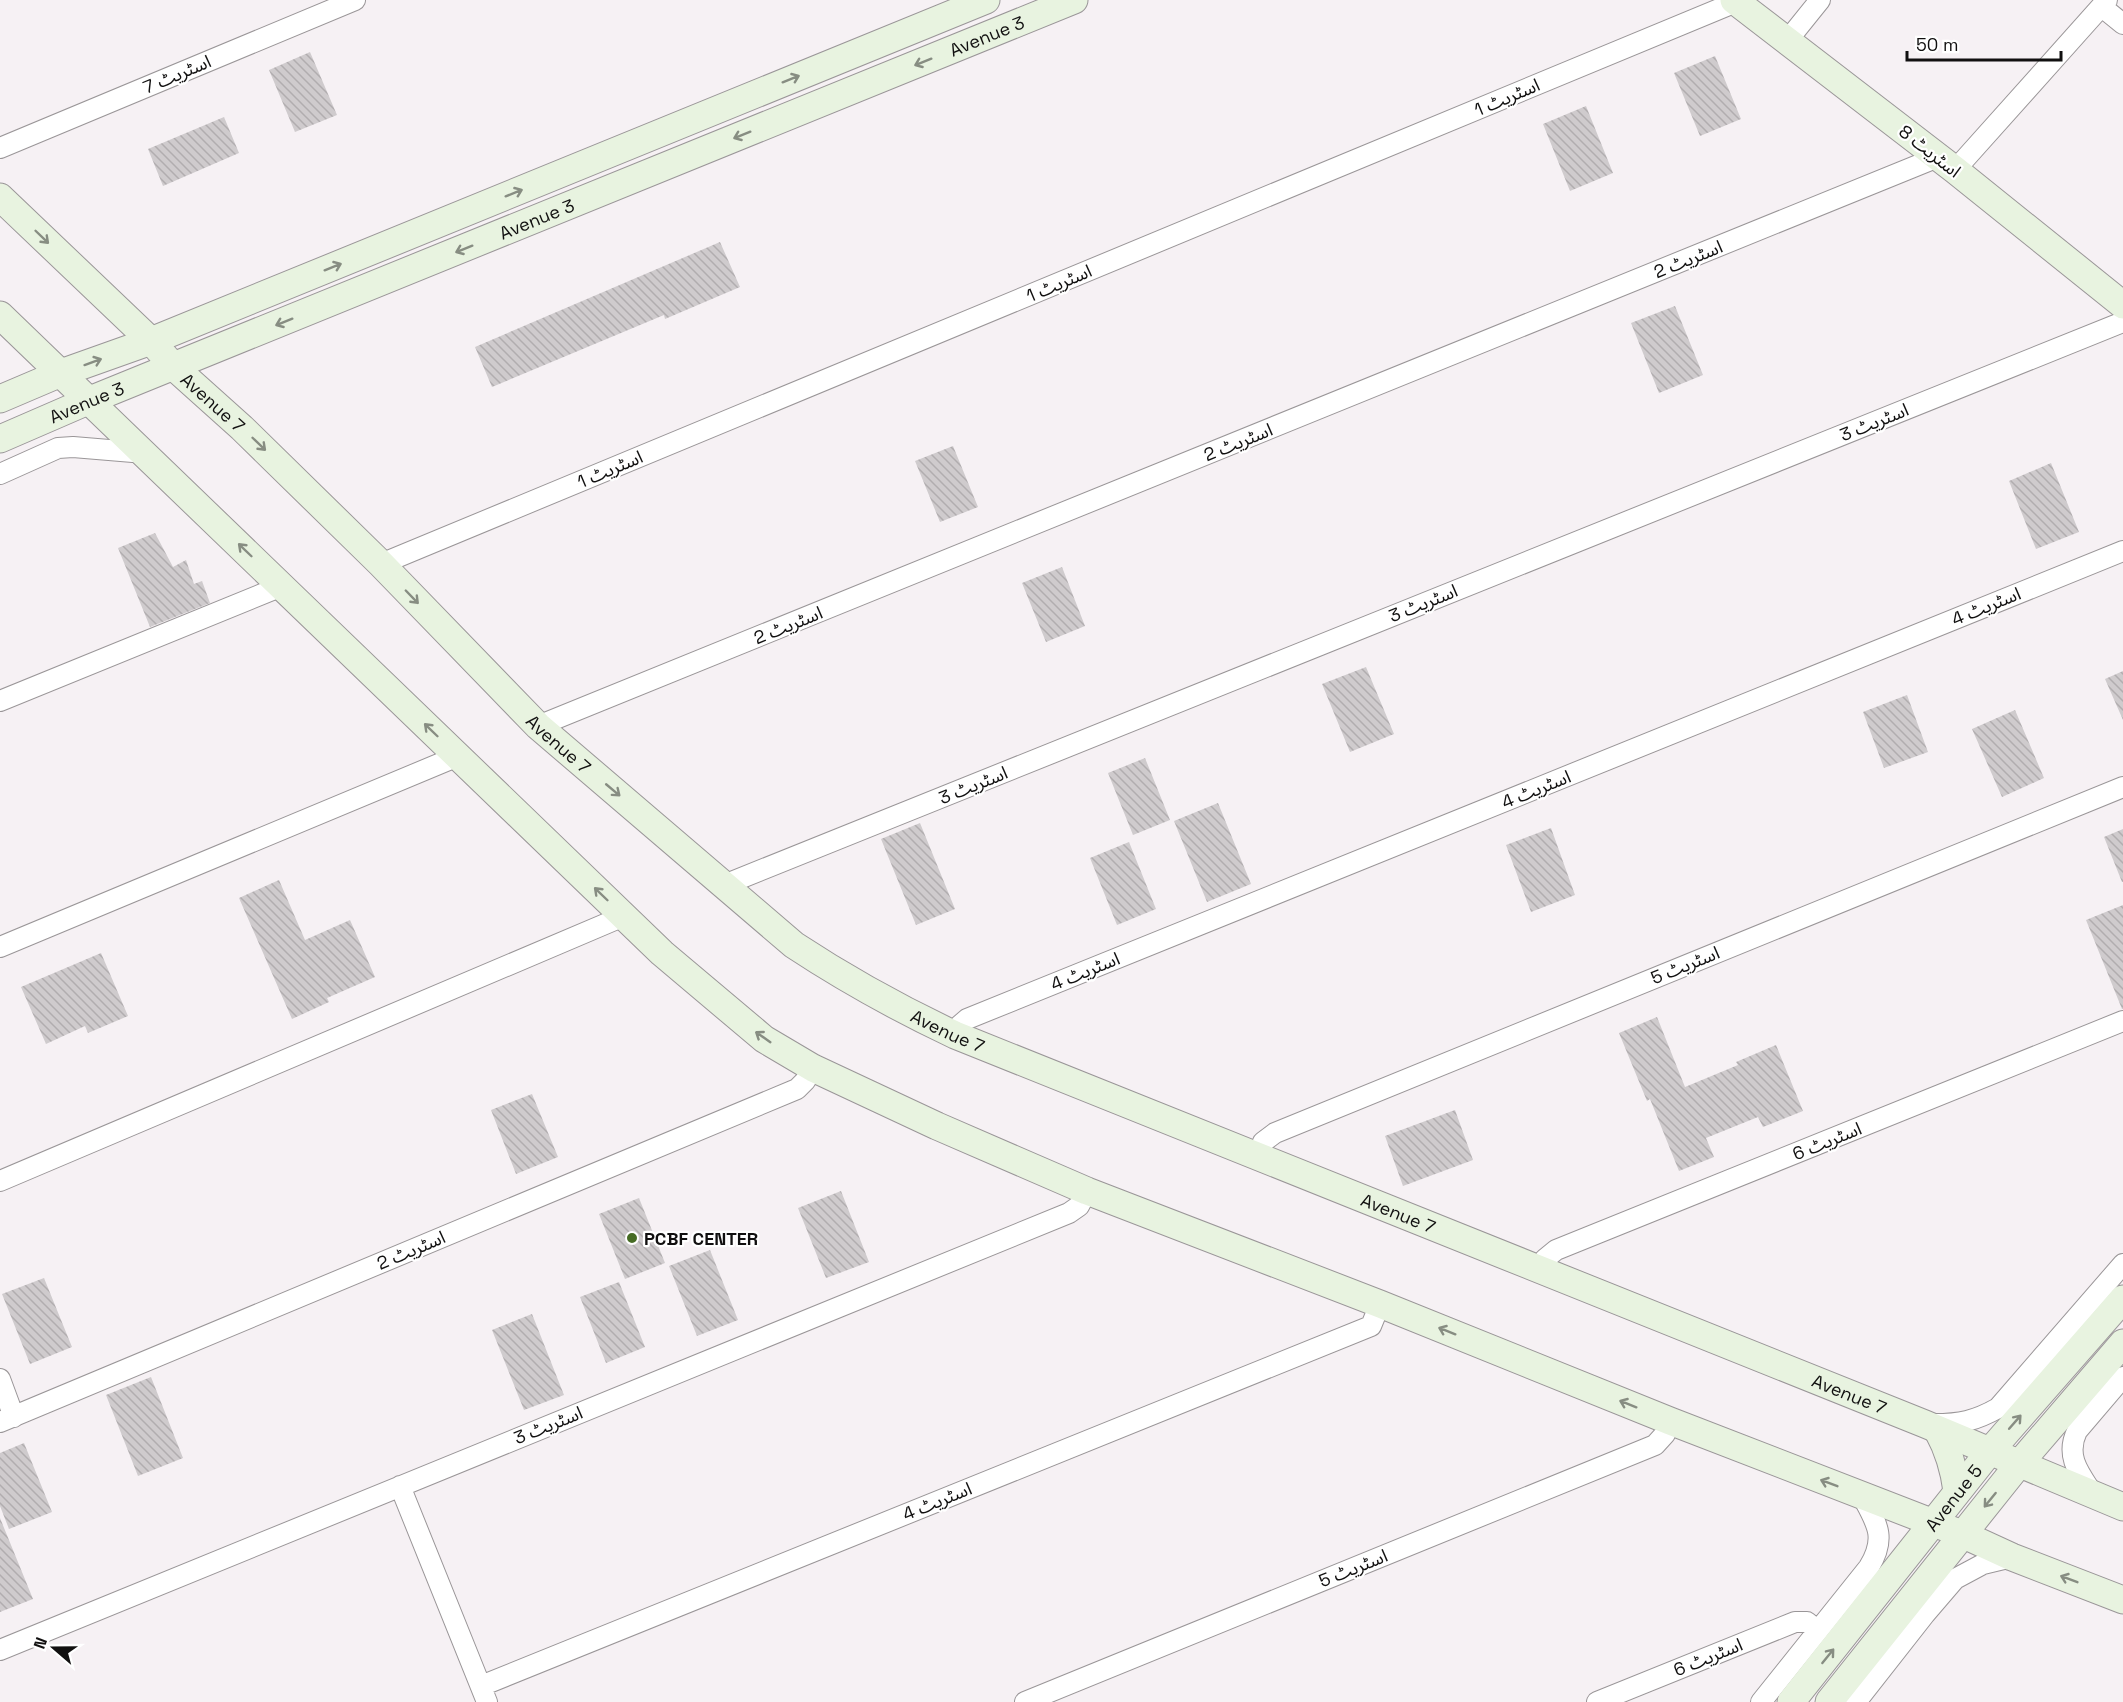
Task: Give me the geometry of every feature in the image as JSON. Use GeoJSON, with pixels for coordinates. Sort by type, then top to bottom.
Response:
{"type":"FeatureCollection","features":[{"type":"Feature","properties":{"kind":"main road","name":"Avenue 3"},"geometry":{"type":"LineString","coordinates":[[0,399],[61,373],[151,341],[986,0]]}},
{"type":"Feature","properties":{"kind":"main road","name":"Avenue 3"},"geometry":{"type":"LineString","coordinates":[[0,439],[90,400],[1074,0]]}},
{"type":"Feature","properties":{"kind":"main road","name":"اسٹریٹ 8"},"geometry":{"type":"LineString","coordinates":[[1735,1],[1947,164],[2123,305]]}},
{"type":"Feature","properties":{"kind":"main road","name":"Avenue 7"},"geometry":{"type":"LineString","coordinates":[[0,197],[381,564],[538,726],[794,945],[829,968],[891,1004],[956,1035],[1990,1451],[2123,1507]]}},
{"type":"Feature","properties":{"kind":"main road"},"geometry":{"type":"LineString","coordinates":[[0,315],[690,978],[764,1038],[813,1068],[937,1126],[1087,1191],[1380,1304],[2123,1600]]}},
{"type":"Feature","properties":{"kind":"main road","name":"Avenue 5"},"geometry":{"type":"LineString","coordinates":[[1791,1702],[1864,1592],[1932,1522],[1958,1491],[1990,1451],[2038,1380],[2123,1299]]}},
{"type":"Feature","properties":{"kind":"main road","name":"Avenue 5"},"geometry":{"type":"LineString","coordinates":[[1829,1702],[1917,1608],[1962,1534],[2019,1464],[2081,1409],[2123,1343]]}},
{"type":"Feature","properties":{"kind":"main road"},"geometry":{"type":"LineString","coordinates":[[1932,1428],[1949,1451],[1958,1491]]}},
{"type":"Feature","properties":{"kind":"street","name":"اسٹریٹ 7"},"geometry":{"type":"LineString","coordinates":[[0,148],[355,0]]}},
{"type":"Feature","properties":{"kind":"street"},"geometry":{"type":"LineString","coordinates":[[1787,41],[1820,0]]}},
{"type":"Feature","properties":{"kind":"street","name":"اسٹریٹ 1"},"geometry":{"type":"LineString","coordinates":[[381,564],[1735,1]]}},
{"type":"Feature","properties":{"kind":"street"},"geometry":{"type":"LineString","coordinates":[[1947,164],[2104,4],[2123,24]]}},
{"type":"Feature","properties":{"kind":"street","name":"اسٹریٹ 2"},"geometry":{"type":"LineString","coordinates":[[538,726],[1947,164]]}},
{"type":"Feature","properties":{"kind":"street","name":"اسٹریٹ 3"},"geometry":{"type":"LineString","coordinates":[[724,885],[2123,322]]}},
{"type":"Feature","properties":{"kind":"street"},"geometry":{"type":"LineString","coordinates":[[2,467],[58,448],[73,447],[145,453]]}},
{"type":"Feature","properties":{"kind":"street","name":"اسٹریٹ 4"},"geometry":{"type":"LineString","coordinates":[[956,1035],[960,1025],[967,1019],[2123,550]]}},
{"type":"Feature","properties":{"kind":"street"},"geometry":{"type":"LineString","coordinates":[[0,700],[282,586]]}},
{"type":"Feature","properties":{"kind":"street"},"geometry":{"type":"LineString","coordinates":[[0,947],[458,756]]}},
{"type":"Feature","properties":{"kind":"street","name":"اسٹریٹ 5"},"geometry":{"type":"LineString","coordinates":[[1258,1157],[1263,1142],[1275,1132],[2123,787]]}},
{"type":"Feature","properties":{"kind":"street"},"geometry":{"type":"LineString","coordinates":[[0,1181],[624,916]]}},
{"type":"Feature","properties":{"kind":"street","name":"اسٹریٹ 6"},"geometry":{"type":"LineString","coordinates":[[1540,1271],[1545,1259],[1556,1250],[2123,1021]]}},
{"type":"Feature","properties":{"kind":"street","name":"اسٹریٹ 2"},"geometry":{"type":"LineString","coordinates":[[7,1419],[797,1089],[813,1068]]}},
{"type":"Feature","properties":{"kind":"street","name":"اسٹریٹ 3"},"geometry":{"type":"LineString","coordinates":[[0,1650],[1069,1214],[1078,1206],[1087,1191]]}},
{"type":"Feature","properties":{"kind":"street"},"geometry":{"type":"LineString","coordinates":[[1932,1428],[1966,1423],[1981,1418],[2038,1380],[2123,1264]]}},
{"type":"Feature","properties":{"kind":"street","name":"اسٹریٹ 4"},"geometry":{"type":"LineString","coordinates":[[484,1694],[1371,1326],[1380,1304]]}},
{"type":"Feature","properties":{"kind":"street"},"geometry":{"type":"LineString","coordinates":[[2093,1495],[2076,1469],[2072,1455],[2072,1442],[2077,1431],[2081,1409],[2123,1377]]}},
{"type":"Feature","properties":{"kind":"street"},"geometry":{"type":"LineString","coordinates":[[0,1379],[7,1419]]}},
{"type":"Feature","properties":{"kind":"street","name":"اسٹریٹ 5"},"geometry":{"type":"LineString","coordinates":[[1025,1702],[1655,1445],[1665,1434],[1670,1421]]}},
{"type":"Feature","properties":{"kind":"street"},"geometry":{"type":"LineString","coordinates":[[400,1486],[484,1694]]}},
{"type":"Feature","properties":{"kind":"street"},"geometry":{"type":"LineString","coordinates":[[1761,1702],[1817,1630],[1864,1592],[1880,1540],[1876,1523],[1862,1496]]}},
{"type":"Feature","properties":{"kind":"street"},"geometry":{"type":"LineString","coordinates":[[1856,1702],[1917,1608],[1965,1572],[1983,1564],[2012,1557]]}},
{"type":"Feature","properties":{"kind":"street","name":"اسٹریٹ 6"},"geometry":{"type":"LineString","coordinates":[[1597,1702],[1795,1622],[1807,1622],[1817,1630]]}},
{"type":"Feature","properties":{"kind":"building"},"geometry":{"type":"Polygon","coordinates":[[[310,52],[337,115],[295,132],[269,70],[310,52]]]}},
{"type":"Feature","properties":{"kind":"building"},"geometry":{"type":"Polygon","coordinates":[[[1715,56],[1741,119],[1700,136],[1674,73],[1715,56]]]}},
{"type":"Feature","properties":{"kind":"building"},"geometry":{"type":"Polygon","coordinates":[[[1586,106],[1613,173],[1570,191],[1543,124],[1586,106]]]}},
{"type":"Feature","properties":{"kind":"building"},"geometry":{"type":"Polygon","coordinates":[[[224,117],[239,153],[163,186],[148,149],[224,117]]]}},
{"type":"Feature","properties":{"kind":"building"},"geometry":{"type":"Polygon","coordinates":[[[720,242],[740,287],[665,319],[664,315],[492,387],[475,347],[720,242]]]}},
{"type":"Feature","properties":{"kind":"building"},"geometry":{"type":"Polygon","coordinates":[[[1675,306],[1703,375],[1659,393],[1631,323],[1675,306]]]}},
{"type":"Feature","properties":{"kind":"building"},"geometry":{"type":"Polygon","coordinates":[[[953,446],[978,507],[940,522],[915,461],[953,446]]]}},
{"type":"Feature","properties":{"kind":"building"},"geometry":{"type":"Polygon","coordinates":[[[2051,463],[2079,532],[2036,549],[2009,481],[2051,463]]]}},
{"type":"Feature","properties":{"kind":"building"},"geometry":{"type":"Polygon","coordinates":[[[155,533],[173,567],[186,560],[194,584],[202,581],[210,603],[150,627],[118,548],[155,533]]]}},
{"type":"Feature","properties":{"kind":"building"},"geometry":{"type":"Polygon","coordinates":[[[1062,567],[1085,626],[1046,642],[1022,583],[1062,567]]]}},
{"type":"Feature","properties":{"kind":"building"},"geometry":{"type":"Polygon","coordinates":[[[1366,667],[1394,734],[1350,752],[1322,684],[1366,667]]]}},
{"type":"Feature","properties":{"kind":"building"},"geometry":{"type":"Polygon","coordinates":[[[2123,671],[2123,720],[2105,679],[2123,671]]]}},
{"type":"Feature","properties":{"kind":"building"},"geometry":{"type":"Polygon","coordinates":[[[1907,695],[1928,752],[1884,768],[1863,712],[1907,695]]]}},
{"type":"Feature","properties":{"kind":"building"},"geometry":{"type":"Polygon","coordinates":[[[2015,710],[2044,778],[2002,797],[1972,729],[2015,710]]]}},
{"type":"Feature","properties":{"kind":"building"},"geometry":{"type":"Polygon","coordinates":[[[1145,758],[1170,820],[1133,835],[1108,773],[1145,758]]]}},
{"type":"Feature","properties":{"kind":"building"},"geometry":{"type":"Polygon","coordinates":[[[1218,803],[1251,884],[1207,902],[1174,821],[1218,803]]]}},
{"type":"Feature","properties":{"kind":"building"},"geometry":{"type":"Polygon","coordinates":[[[920,823],[955,909],[916,925],[881,839],[920,823]]]}},
{"type":"Feature","properties":{"kind":"building"},"geometry":{"type":"Polygon","coordinates":[[[1551,828],[1575,895],[1531,912],[1506,845],[1551,828]]]}},
{"type":"Feature","properties":{"kind":"building"},"geometry":{"type":"Polygon","coordinates":[[[2123,829],[2123,882],[2122,882],[2104,837],[2123,829]]]}},
{"type":"Feature","properties":{"kind":"building"},"geometry":{"type":"Polygon","coordinates":[[[1129,842],[1156,909],[1117,925],[1090,858],[1129,842]]]}},
{"type":"Feature","properties":{"kind":"building"},"geometry":{"type":"Polygon","coordinates":[[[279,880],[305,940],[350,920],[375,977],[327,998],[329,1002],[292,1019],[239,898],[279,880]]]}},
{"type":"Feature","properties":{"kind":"building"},"geometry":{"type":"Polygon","coordinates":[[[2123,905],[2123,1009],[2122,1009],[2086,920],[2123,905]]]}},
{"type":"Feature","properties":{"kind":"building"},"geometry":{"type":"Polygon","coordinates":[[[101,953],[128,1016],[88,1033],[85,1026],[46,1044],[21,987],[101,953]]]}},
{"type":"Feature","properties":{"kind":"building"},"geometry":{"type":"Polygon","coordinates":[[[1657,1017],[1685,1087],[1738,1065],[1736,1062],[1776,1045],[1803,1111],[1763,1127],[1758,1117],[1706,1138],[1714,1157],[1679,1171],[1650,1099],[1647,1101],[1619,1033],[1657,1017]]]}},
{"type":"Feature","properties":{"kind":"building"},"geometry":{"type":"Polygon","coordinates":[[[532,1094],[558,1157],[516,1174],[491,1110],[532,1094]]]}},
{"type":"Feature","properties":{"kind":"building"},"geometry":{"type":"Polygon","coordinates":[[[1455,1110],[1473,1160],[1403,1186],[1385,1136],[1455,1110]]]}},
{"type":"Feature","properties":{"kind":"building"},"geometry":{"type":"Polygon","coordinates":[[[841,1191],[869,1262],[826,1278],[798,1208],[841,1191]]]}},
{"type":"Feature","properties":{"kind":"building","name":"PCBF CENTER"},"geometry":{"type":"Polygon","coordinates":[[[639,1198],[665,1263],[625,1279],[599,1214],[639,1198]]]}},
{"type":"Feature","properties":{"kind":"building"},"geometry":{"type":"Polygon","coordinates":[[[710,1250],[738,1320],[697,1336],[669,1266],[710,1250]]]}},
{"type":"Feature","properties":{"kind":"building"},"geometry":{"type":"Polygon","coordinates":[[[44,1278],[72,1347],[30,1364],[2,1294],[44,1278]]]}},
{"type":"Feature","properties":{"kind":"building"},"geometry":{"type":"Polygon","coordinates":[[[619,1282],[645,1347],[606,1363],[580,1297],[619,1282]]]}},
{"type":"Feature","properties":{"kind":"building"},"geometry":{"type":"Polygon","coordinates":[[[532,1314],[564,1395],[524,1410],[492,1330],[532,1314]]]}},
{"type":"Feature","properties":{"kind":"building"},"geometry":{"type":"Polygon","coordinates":[[[151,1377],[183,1458],[138,1476],[106,1395],[151,1377]]]}},
{"type":"Feature","properties":{"kind":"building"},"geometry":{"type":"Polygon","coordinates":[[[24,1443],[52,1512],[9,1529],[0,1506],[0,1453],[24,1443]]]}},
{"type":"Feature","properties":{"kind":"building"},"geometry":{"type":"Polygon","coordinates":[[[0,1518],[33,1599],[0,1612],[0,1518]]]}},
{"type":"Feature","properties":{"kind":"place","name":"PCBF CENTER"},"geometry":{"type":"Point","coordinates":[632,1238]}}]}
